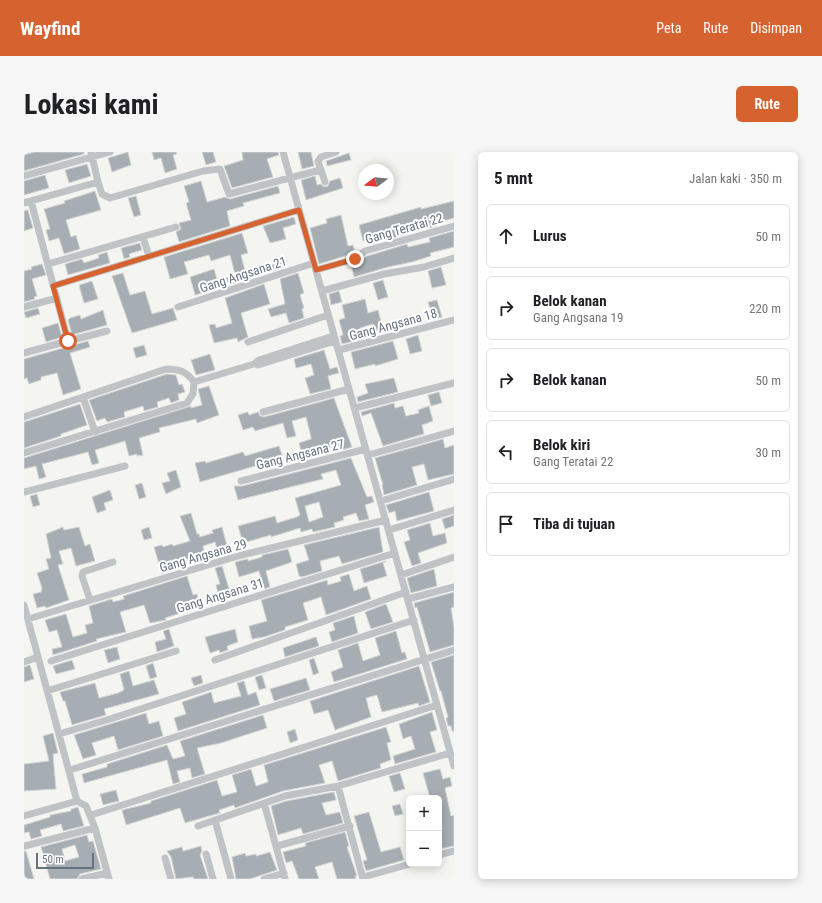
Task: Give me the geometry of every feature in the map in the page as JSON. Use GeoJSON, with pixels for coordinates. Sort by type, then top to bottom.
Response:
{"type":"FeatureCollection","features":[{"type":"Feature","properties":{"kind":"street"},"geometry":{"type":"LineString","coordinates":[[24,176],[91,155],[110,152]]}},
{"type":"Feature","properties":{"kind":"street"},"geometry":{"type":"LineString","coordinates":[[283,152],[334,338],[339,350],[396,553],[454,766]]}},
{"type":"Feature","properties":{"kind":"street"},"geometry":{"type":"LineString","coordinates":[[324,182],[318,161],[321,157],[336,152]]}},
{"type":"Feature","properties":{"kind":"street"},"geometry":{"type":"LineString","coordinates":[[91,155],[102,194],[110,198],[219,169],[222,171],[229,194],[320,170]]}},
{"type":"Feature","properties":{"kind":"street"},"geometry":{"type":"LineString","coordinates":[[68,341],[48,264],[28,202],[98,182]]}},
{"type":"Feature","properties":{"kind":"street"},"geometry":{"type":"LineString","coordinates":[[53,286],[299,210]]}},
{"type":"Feature","properties":{"kind":"street","name":"Gang Teratai 22"},"geometry":{"type":"LineString","coordinates":[[315,266],[355,259],[365,251],[454,226]]}},
{"type":"Feature","properties":{"kind":"street"},"geometry":{"type":"LineString","coordinates":[[48,264],[176,227]]}},
{"type":"Feature","properties":{"kind":"street"},"geometry":{"type":"LineString","coordinates":[[143,237],[149,256]]}},
{"type":"Feature","properties":{"kind":"street"},"geometry":{"type":"LineString","coordinates":[[322,291],[384,274],[424,268],[454,258]]}},
{"type":"Feature","properties":{"kind":"street","name":"Gang Angsana 21"},"geometry":{"type":"LineString","coordinates":[[178,307],[315,266]]}},
{"type":"Feature","properties":{"kind":"street"},"geometry":{"type":"LineString","coordinates":[[24,307],[56,298]]}},
{"type":"Feature","properties":{"kind":"street"},"geometry":{"type":"LineString","coordinates":[[248,342],[328,315]]}},
{"type":"Feature","properties":{"kind":"street","name":"Gang Angsana 18"},"geometry":{"type":"LineString","coordinates":[[339,350],[454,320]]}},
{"type":"Feature","properties":{"kind":"street"},"geometry":{"type":"LineString","coordinates":[[24,353],[107,331]]}},
{"type":"Feature","properties":{"kind":"street"},"geometry":{"type":"LineString","coordinates":[[194,382],[254,364],[259,360],[334,338]]}},
{"type":"Feature","properties":{"kind":"street"},"geometry":{"type":"LineString","coordinates":[[24,417],[166,369],[178,369],[188,375],[194,382],[193,394],[187,403],[24,453]]}},
{"type":"Feature","properties":{"kind":"street"},"geometry":{"type":"LineString","coordinates":[[355,408],[454,383]]}},
{"type":"Feature","properties":{"kind":"street"},"geometry":{"type":"LineString","coordinates":[[263,412],[349,389]]}},
{"type":"Feature","properties":{"kind":"street"},"geometry":{"type":"LineString","coordinates":[[83,397],[95,432]]}},
{"type":"Feature","properties":{"kind":"street","name":"Gang Angsana 27"},"geometry":{"type":"LineString","coordinates":[[241,482],[454,431]]}},
{"type":"Feature","properties":{"kind":"street"},"geometry":{"type":"LineString","coordinates":[[24,492],[125,466]]}},
{"type":"Feature","properties":{"kind":"street"},"geometry":{"type":"LineString","coordinates":[[381,501],[454,479]]}},
{"type":"Feature","properties":{"kind":"street"},"geometry":{"type":"LineString","coordinates":[[389,530],[454,510]]}},
{"type":"Feature","properties":{"kind":"street","name":"Gang Angsana 29"},"geometry":{"type":"LineString","coordinates":[[28,619],[238,556],[386,520]]}},
{"type":"Feature","properties":{"kind":"street","name":"Gang Angsana 31"},"geometry":{"type":"LineString","coordinates":[[52,661],[396,553]]}},
{"type":"Feature","properties":{"kind":"street"},"geometry":{"type":"LineString","coordinates":[[401,575],[454,557]]}},
{"type":"Feature","properties":{"kind":"street"},"geometry":{"type":"LineString","coordinates":[[90,600],[82,576],[83,572],[113,562]]}},
{"type":"Feature","properties":{"kind":"street"},"geometry":{"type":"LineString","coordinates":[[215,660],[407,596],[454,587]]}},
{"type":"Feature","properties":{"kind":"street"},"geometry":{"type":"LineString","coordinates":[[24,605],[70,770],[77,801]]}},
{"type":"Feature","properties":{"kind":"street"},"geometry":{"type":"LineString","coordinates":[[59,734],[117,717],[414,620]]}},
{"type":"Feature","properties":{"kind":"street"},"geometry":{"type":"LineString","coordinates":[[70,770],[454,650]]}},
{"type":"Feature","properties":{"kind":"street"},"geometry":{"type":"LineString","coordinates":[[47,691],[176,651]]}},
{"type":"Feature","properties":{"kind":"street"},"geometry":{"type":"LineString","coordinates":[[24,662],[38,657]]}},
{"type":"Feature","properties":{"kind":"street"},"geometry":{"type":"LineString","coordinates":[[90,815],[437,705]]}},
{"type":"Feature","properties":{"kind":"street"},"geometry":{"type":"LineString","coordinates":[[198,826],[285,796],[338,786],[452,757]]}},
{"type":"Feature","properties":{"kind":"street"},"geometry":{"type":"LineString","coordinates":[[338,786],[363,878],[406,865]]}},
{"type":"Feature","properties":{"kind":"street"},"geometry":{"type":"LineString","coordinates":[[24,816],[77,801],[86,806],[95,828],[108,876],[82,879]]}},
{"type":"Feature","properties":{"kind":"street"},"geometry":{"type":"LineString","coordinates":[[264,803],[285,876],[264,879]]}},
{"type":"Feature","properties":{"kind":"street"},"geometry":{"type":"LineString","coordinates":[[215,820],[231,879]]}},
{"type":"Feature","properties":{"kind":"street"},"geometry":{"type":"LineString","coordinates":[[277,846],[350,826]]}},
{"type":"Feature","properties":{"kind":"street"},"geometry":{"type":"LineString","coordinates":[[24,846],[95,828]]}},
{"type":"Feature","properties":{"kind":"street"},"geometry":{"type":"LineString","coordinates":[[442,854],[454,851]]}},
{"type":"Feature","properties":{"kind":"street"},"geometry":{"type":"LineString","coordinates":[[206,854],[213,879]]}},
{"type":"Feature","properties":{"kind":"street"},"geometry":{"type":"LineString","coordinates":[[165,858],[171,879]]}},
{"type":"Feature","properties":{"kind":"building"},"geometry":{"type":"Polygon","coordinates":[[[34,152],[84,152],[84,154],[24,171],[24,155],[34,152]]]}},
{"type":"Feature","properties":{"kind":"building"},"geometry":{"type":"Polygon","coordinates":[[[128,152],[131,165],[112,172],[108,158],[128,152]]]}},
{"type":"Feature","properties":{"kind":"building"},"geometry":{"type":"Polygon","coordinates":[[[152,152],[176,152],[177,154],[173,155],[177,169],[165,173],[161,158],[154,160],[152,152]]]}},
{"type":"Feature","properties":{"kind":"building"},"geometry":{"type":"Polygon","coordinates":[[[202,152],[213,152],[216,162],[206,165],[202,152]]]}},
{"type":"Feature","properties":{"kind":"building"},"geometry":{"type":"Polygon","coordinates":[[[242,152],[278,152],[279,155],[267,159],[273,177],[232,188],[224,166],[243,160],[242,152]]]}},
{"type":"Feature","properties":{"kind":"building"},"geometry":{"type":"Polygon","coordinates":[[[298,152],[311,152],[314,166],[302,169],[298,152]]]}},
{"type":"Feature","properties":{"kind":"building"},"geometry":{"type":"Polygon","coordinates":[[[349,153],[351,160],[327,166],[326,161],[349,153]]]}},
{"type":"Feature","properties":{"kind":"building"},"geometry":{"type":"Polygon","coordinates":[[[87,164],[91,176],[69,183],[65,170],[87,164]]]}},
{"type":"Feature","properties":{"kind":"building"},"geometry":{"type":"Polygon","coordinates":[[[45,175],[49,188],[24,195],[24,181],[45,175]]]}},
{"type":"Feature","properties":{"kind":"building"},"geometry":{"type":"Polygon","coordinates":[[[315,176],[317,185],[321,184],[324,187],[328,186],[330,181],[340,178],[343,188],[306,200],[301,180],[315,176]]]}},
{"type":"Feature","properties":{"kind":"building"},"geometry":{"type":"Polygon","coordinates":[[[201,181],[207,202],[225,197],[230,199],[278,186],[280,193],[243,203],[244,206],[227,211],[230,226],[179,242],[176,232],[181,229],[179,223],[191,220],[186,203],[189,202],[184,186],[201,181]]]}},
{"type":"Feature","properties":{"kind":"building"},"geometry":{"type":"Polygon","coordinates":[[[95,191],[101,210],[66,220],[71,237],[76,235],[80,249],[64,254],[59,238],[49,241],[46,230],[50,229],[44,209],[65,203],[64,201],[95,191]]]}},
{"type":"Feature","properties":{"kind":"building"},"geometry":{"type":"Polygon","coordinates":[[[136,196],[141,215],[134,217],[128,198],[136,196]]]}},
{"type":"Feature","properties":{"kind":"building"},"geometry":{"type":"Polygon","coordinates":[[[454,201],[454,218],[436,223],[437,226],[428,228],[427,225],[402,231],[403,235],[393,238],[392,234],[363,241],[359,225],[421,207],[421,209],[454,201]]]}},
{"type":"Feature","properties":{"kind":"building"},"geometry":{"type":"Polygon","coordinates":[[[28,210],[33,228],[24,231],[24,211],[28,210]]]}},
{"type":"Feature","properties":{"kind":"building"},"geometry":{"type":"Polygon","coordinates":[[[341,215],[348,246],[353,245],[355,253],[319,264],[310,228],[327,223],[326,219],[341,215]]]}},
{"type":"Feature","properties":{"kind":"building"},"geometry":{"type":"Polygon","coordinates":[[[294,217],[296,224],[283,228],[286,239],[270,243],[263,226],[294,217]]]}},
{"type":"Feature","properties":{"kind":"building"},"geometry":{"type":"Polygon","coordinates":[[[454,231],[454,247],[430,253],[431,256],[412,262],[354,277],[351,265],[358,263],[367,256],[407,244],[408,247],[430,242],[429,238],[454,231]]]}},
{"type":"Feature","properties":{"kind":"building"},"geometry":{"type":"Polygon","coordinates":[[[242,233],[248,253],[241,255],[245,271],[235,274],[230,255],[211,261],[209,255],[184,262],[188,274],[170,279],[164,257],[242,233]]]}},
{"type":"Feature","properties":{"kind":"building"},"geometry":{"type":"Polygon","coordinates":[[[140,243],[142,250],[129,254],[130,257],[124,259],[121,248],[140,243]]]}},
{"type":"Feature","properties":{"kind":"building"},"geometry":{"type":"Polygon","coordinates":[[[107,252],[110,263],[68,275],[65,264],[82,259],[84,263],[99,258],[98,255],[107,252]]]}},
{"type":"Feature","properties":{"kind":"building"},"geometry":{"type":"Polygon","coordinates":[[[286,260],[287,266],[272,271],[270,265],[286,260]]]}},
{"type":"Feature","properties":{"kind":"building"},"geometry":{"type":"Polygon","coordinates":[[[42,264],[46,275],[32,279],[37,296],[34,297],[35,299],[24,302],[24,271],[42,264]]]}},
{"type":"Feature","properties":{"kind":"building"},"geometry":{"type":"Polygon","coordinates":[[[441,267],[446,285],[432,288],[428,271],[441,267]]]}},
{"type":"Feature","properties":{"kind":"building"},"geometry":{"type":"Polygon","coordinates":[[[214,269],[219,286],[204,290],[205,292],[195,295],[190,277],[214,269]]]}},
{"type":"Feature","properties":{"kind":"building"},"geometry":{"type":"Polygon","coordinates":[[[123,273],[130,295],[145,291],[152,314],[173,308],[177,320],[132,333],[112,276],[123,273]]]}},
{"type":"Feature","properties":{"kind":"building"},"geometry":{"type":"Polygon","coordinates":[[[298,273],[304,293],[300,295],[304,308],[302,309],[304,318],[289,323],[286,313],[271,317],[268,309],[285,304],[280,279],[298,273]]]}},
{"type":"Feature","properties":{"kind":"building"},"geometry":{"type":"Polygon","coordinates":[[[240,274],[242,281],[228,285],[226,278],[240,274]]]}},
{"type":"Feature","properties":{"kind":"building"},"geometry":{"type":"Polygon","coordinates":[[[383,280],[388,297],[378,300],[373,283],[383,280]]]}},
{"type":"Feature","properties":{"kind":"building"},"geometry":{"type":"Polygon","coordinates":[[[92,281],[98,299],[84,303],[79,285],[92,281]]]}},
{"type":"Feature","properties":{"kind":"building"},"geometry":{"type":"Polygon","coordinates":[[[264,284],[270,304],[241,313],[248,337],[238,342],[237,338],[214,343],[209,325],[215,324],[216,328],[232,323],[225,298],[264,284]]]}},
{"type":"Feature","properties":{"kind":"building"},"geometry":{"type":"Polygon","coordinates":[[[339,291],[342,302],[331,305],[329,294],[339,291]]]}},
{"type":"Feature","properties":{"kind":"building"},"geometry":{"type":"Polygon","coordinates":[[[365,299],[368,313],[378,310],[383,329],[375,332],[373,324],[360,328],[363,339],[342,344],[340,336],[343,335],[339,320],[345,318],[342,305],[365,299]]]}},
{"type":"Feature","properties":{"kind":"building"},"geometry":{"type":"Polygon","coordinates":[[[437,300],[442,317],[433,319],[428,302],[437,300]]]}},
{"type":"Feature","properties":{"kind":"building"},"geometry":{"type":"Polygon","coordinates":[[[38,308],[40,314],[26,318],[24,312],[38,308]]]}},
{"type":"Feature","properties":{"kind":"building"},"geometry":{"type":"Polygon","coordinates":[[[103,310],[107,325],[72,335],[68,320],[70,318],[80,315],[81,319],[103,310]]]}},
{"type":"Feature","properties":{"kind":"building"},"geometry":{"type":"Polygon","coordinates":[[[58,323],[62,337],[46,342],[42,328],[58,323]]]}},
{"type":"Feature","properties":{"kind":"building"},"geometry":{"type":"Polygon","coordinates":[[[418,335],[422,351],[410,354],[406,339],[418,335]]]}},
{"type":"Feature","properties":{"kind":"building"},"geometry":{"type":"Polygon","coordinates":[[[88,341],[90,347],[70,353],[81,389],[63,395],[57,373],[41,377],[41,380],[29,384],[27,378],[24,379],[24,359],[88,341]]]}},
{"type":"Feature","properties":{"kind":"building"},"geometry":{"type":"Polygon","coordinates":[[[393,341],[398,359],[375,366],[375,364],[355,369],[351,352],[393,341]]]}},
{"type":"Feature","properties":{"kind":"building"},"geometry":{"type":"Polygon","coordinates":[[[144,345],[147,355],[136,358],[133,348],[144,345]]]}},
{"type":"Feature","properties":{"kind":"building"},"geometry":{"type":"Polygon","coordinates":[[[324,350],[330,369],[337,367],[339,373],[328,376],[331,389],[310,394],[305,378],[314,375],[311,364],[296,368],[294,359],[324,350]]]}},
{"type":"Feature","properties":{"kind":"building"},"geometry":{"type":"Polygon","coordinates":[[[210,354],[215,370],[196,375],[191,360],[210,354]]]}},
{"type":"Feature","properties":{"kind":"building"},"geometry":{"type":"Polygon","coordinates":[[[167,374],[176,375],[179,385],[182,384],[185,392],[178,394],[179,400],[171,403],[169,398],[157,402],[158,407],[144,411],[143,406],[124,412],[125,417],[107,422],[105,418],[97,421],[89,400],[167,374]]]}},
{"type":"Feature","properties":{"kind":"building"},"geometry":{"type":"Polygon","coordinates":[[[394,378],[398,392],[358,402],[357,397],[368,393],[365,384],[394,378]]]}},
{"type":"Feature","properties":{"kind":"building"},"geometry":{"type":"Polygon","coordinates":[[[209,386],[219,415],[197,423],[196,419],[159,428],[160,432],[139,438],[143,455],[137,456],[137,454],[129,456],[125,441],[95,450],[99,463],[92,465],[88,452],[42,464],[46,477],[39,479],[36,466],[24,469],[24,458],[191,406],[191,408],[202,405],[198,389],[209,386]]]}},
{"type":"Feature","properties":{"kind":"building"},"geometry":{"type":"Polygon","coordinates":[[[439,392],[442,403],[431,406],[428,395],[439,392]]]}},
{"type":"Feature","properties":{"kind":"building"},"geometry":{"type":"Polygon","coordinates":[[[334,398],[352,447],[335,452],[334,446],[302,455],[299,443],[311,439],[306,417],[292,421],[296,436],[287,438],[283,423],[255,431],[253,427],[243,430],[238,415],[248,412],[249,415],[258,412],[260,416],[264,417],[334,398]]]}},
{"type":"Feature","properties":{"kind":"building"},"geometry":{"type":"Polygon","coordinates":[[[394,403],[395,408],[403,406],[406,416],[419,413],[418,410],[429,406],[433,421],[422,425],[424,434],[383,446],[371,413],[362,416],[361,412],[394,403]]]}},
{"type":"Feature","properties":{"kind":"building"},"geometry":{"type":"Polygon","coordinates":[[[80,404],[87,425],[61,434],[61,436],[24,448],[24,422],[80,404]]]}},
{"type":"Feature","properties":{"kind":"building"},"geometry":{"type":"Polygon","coordinates":[[[443,439],[445,448],[454,445],[454,474],[428,480],[424,464],[412,467],[417,485],[384,495],[383,485],[375,458],[443,439]]]}},
{"type":"Feature","properties":{"kind":"building"},"geometry":{"type":"Polygon","coordinates":[[[279,446],[283,458],[200,482],[195,463],[205,461],[206,463],[243,452],[245,456],[279,446]]]}},
{"type":"Feature","properties":{"kind":"building"},"geometry":{"type":"Polygon","coordinates":[[[351,458],[367,497],[372,496],[374,502],[365,505],[369,519],[359,521],[356,513],[343,517],[344,520],[334,523],[335,527],[313,532],[312,529],[301,532],[300,528],[271,537],[271,535],[243,543],[238,526],[275,516],[277,523],[297,517],[300,515],[295,498],[341,485],[336,470],[321,474],[323,479],[238,500],[234,486],[242,486],[351,458]],[[319,502],[305,506],[309,522],[323,517],[319,502]]]}},
{"type":"Feature","properties":{"kind":"building"},"geometry":{"type":"Polygon","coordinates":[[[176,470],[181,487],[166,494],[162,483],[170,481],[167,473],[176,470]]]}},
{"type":"Feature","properties":{"kind":"building"},"geometry":{"type":"Polygon","coordinates":[[[142,483],[146,497],[139,499],[135,485],[142,483]]]}},
{"type":"Feature","properties":{"kind":"building"},"geometry":{"type":"Polygon","coordinates":[[[110,490],[113,500],[104,503],[106,510],[97,513],[92,497],[110,490]]]}},
{"type":"Feature","properties":{"kind":"building"},"geometry":{"type":"Polygon","coordinates":[[[429,492],[434,511],[397,521],[395,511],[389,513],[386,505],[429,492]]]}},
{"type":"Feature","properties":{"kind":"building"},"geometry":{"type":"Polygon","coordinates":[[[37,494],[40,505],[33,507],[30,496],[37,494]]]}},
{"type":"Feature","properties":{"kind":"building"},"geometry":{"type":"Polygon","coordinates":[[[191,513],[197,534],[199,534],[200,537],[213,533],[212,530],[222,527],[228,550],[218,552],[215,542],[203,546],[205,555],[177,561],[179,568],[162,574],[154,547],[162,545],[163,547],[172,544],[173,546],[190,541],[180,516],[191,513]]]}},
{"type":"Feature","properties":{"kind":"building"},"geometry":{"type":"Polygon","coordinates":[[[454,515],[454,526],[445,529],[442,519],[454,515]]]}},
{"type":"Feature","properties":{"kind":"building"},"geometry":{"type":"Polygon","coordinates":[[[430,523],[433,536],[445,533],[447,543],[418,553],[421,563],[412,566],[404,542],[410,540],[407,530],[430,523]]]}},
{"type":"Feature","properties":{"kind":"building"},"geometry":{"type":"Polygon","coordinates":[[[63,527],[64,530],[79,527],[85,546],[90,544],[95,561],[76,566],[71,548],[59,551],[63,564],[58,565],[69,600],[46,608],[45,606],[37,608],[33,594],[41,592],[42,588],[37,573],[49,569],[46,559],[51,558],[46,534],[63,527]]]}},
{"type":"Feature","properties":{"kind":"building"},"geometry":{"type":"Polygon","coordinates":[[[149,527],[152,538],[144,540],[141,530],[149,527]]]}},
{"type":"Feature","properties":{"kind":"building"},"geometry":{"type":"Polygon","coordinates":[[[379,527],[383,552],[342,564],[339,556],[320,561],[322,571],[302,577],[299,576],[296,564],[309,560],[304,545],[379,527]]]}},
{"type":"Feature","properties":{"kind":"building"},"geometry":{"type":"Polygon","coordinates":[[[288,549],[292,562],[266,571],[270,587],[264,589],[259,571],[239,577],[235,562],[248,559],[248,561],[262,557],[262,555],[288,549]]]}},
{"type":"Feature","properties":{"kind":"building"},"geometry":{"type":"Polygon","coordinates":[[[386,561],[383,563],[387,576],[364,583],[360,569],[386,561]]]}},
{"type":"Feature","properties":{"kind":"building"},"geometry":{"type":"Polygon","coordinates":[[[222,566],[232,598],[220,601],[216,585],[220,584],[215,568],[222,566]]]}},
{"type":"Feature","properties":{"kind":"building"},"geometry":{"type":"Polygon","coordinates":[[[434,569],[437,586],[411,593],[407,578],[434,569]]]}},
{"type":"Feature","properties":{"kind":"building"},"geometry":{"type":"Polygon","coordinates":[[[349,574],[354,591],[367,586],[371,599],[326,615],[321,597],[303,603],[308,620],[285,627],[285,630],[264,637],[252,639],[249,626],[267,621],[261,600],[327,580],[328,585],[341,581],[340,577],[349,574]]]}},
{"type":"Feature","properties":{"kind":"building"},"geometry":{"type":"Polygon","coordinates":[[[187,576],[193,595],[197,594],[200,605],[180,611],[181,613],[165,618],[166,620],[150,623],[144,605],[120,612],[126,632],[96,639],[97,641],[53,655],[52,649],[62,647],[57,630],[49,632],[45,620],[66,614],[73,637],[87,633],[85,625],[93,623],[89,606],[112,599],[113,602],[124,599],[123,596],[187,576]]]}},
{"type":"Feature","properties":{"kind":"building"},"geometry":{"type":"Polygon","coordinates":[[[454,592],[454,607],[451,608],[454,627],[454,645],[430,652],[417,607],[415,608],[414,603],[454,592]]]}},
{"type":"Feature","properties":{"kind":"building"},"geometry":{"type":"Polygon","coordinates":[[[386,604],[393,622],[371,629],[365,612],[386,604]]]}},
{"type":"Feature","properties":{"kind":"building"},"geometry":{"type":"Polygon","coordinates":[[[354,616],[358,633],[332,642],[329,632],[335,630],[333,623],[354,616]]]}},
{"type":"Feature","properties":{"kind":"building"},"geometry":{"type":"Polygon","coordinates":[[[169,629],[174,646],[157,652],[155,642],[166,639],[163,631],[169,629]]]}},
{"type":"Feature","properties":{"kind":"building"},"geometry":{"type":"Polygon","coordinates":[[[235,629],[238,642],[227,646],[228,650],[220,653],[219,650],[210,653],[205,637],[235,629]]]}},
{"type":"Feature","properties":{"kind":"building"},"geometry":{"type":"Polygon","coordinates":[[[396,631],[402,653],[405,652],[407,659],[334,682],[331,672],[343,667],[338,650],[358,643],[363,661],[380,655],[375,638],[396,631]]]}},
{"type":"Feature","properties":{"kind":"building"},"geometry":{"type":"Polygon","coordinates":[[[316,637],[319,646],[285,657],[283,648],[316,637]]]}},
{"type":"Feature","properties":{"kind":"building"},"geometry":{"type":"Polygon","coordinates":[[[117,647],[120,659],[108,663],[104,650],[117,647]]]}},
{"type":"Feature","properties":{"kind":"building"},"geometry":{"type":"Polygon","coordinates":[[[454,655],[454,731],[452,731],[451,726],[448,726],[446,718],[448,717],[431,662],[454,655]]]}},
{"type":"Feature","properties":{"kind":"building"},"geometry":{"type":"Polygon","coordinates":[[[314,658],[319,673],[313,675],[309,660],[314,658]]]}},
{"type":"Feature","properties":{"kind":"building"},"geometry":{"type":"Polygon","coordinates":[[[72,660],[75,669],[56,674],[53,666],[72,660]]]}},
{"type":"Feature","properties":{"kind":"building"},"geometry":{"type":"Polygon","coordinates":[[[153,663],[157,677],[150,679],[146,666],[153,663]]]}},
{"type":"Feature","properties":{"kind":"building"},"geometry":{"type":"Polygon","coordinates":[[[30,665],[34,679],[24,682],[24,667],[30,665]]]}},
{"type":"Feature","properties":{"kind":"building"},"geometry":{"type":"Polygon","coordinates":[[[419,666],[430,702],[419,706],[418,703],[382,712],[377,695],[366,698],[371,717],[335,730],[328,710],[314,714],[310,701],[419,666]]]}},
{"type":"Feature","properties":{"kind":"building"},"geometry":{"type":"Polygon","coordinates":[[[129,671],[133,686],[154,680],[159,694],[104,709],[106,715],[72,725],[65,701],[63,701],[60,692],[95,683],[99,698],[118,693],[124,690],[120,674],[129,671]]]}},
{"type":"Feature","properties":{"kind":"building"},"geometry":{"type":"Polygon","coordinates":[[[201,675],[203,683],[194,686],[191,678],[201,675]]]}},
{"type":"Feature","properties":{"kind":"building"},"geometry":{"type":"Polygon","coordinates":[[[262,675],[266,688],[259,690],[255,677],[262,675]]]}},
{"type":"Feature","properties":{"kind":"building"},"geometry":{"type":"Polygon","coordinates":[[[306,678],[310,690],[274,701],[270,689],[306,678]]]}},
{"type":"Feature","properties":{"kind":"building"},"geometry":{"type":"Polygon","coordinates":[[[244,681],[248,695],[256,692],[260,705],[178,731],[174,718],[186,714],[182,702],[211,692],[214,703],[241,696],[237,683],[244,681]]]}},
{"type":"Feature","properties":{"kind":"building"},"geometry":{"type":"Polygon","coordinates":[[[432,712],[437,730],[430,732],[436,752],[395,764],[393,756],[415,749],[411,736],[403,739],[399,724],[432,712]]]}},
{"type":"Feature","properties":{"kind":"building"},"geometry":{"type":"Polygon","coordinates":[[[146,713],[149,724],[159,721],[163,736],[118,750],[114,736],[92,743],[96,755],[83,759],[74,735],[146,713]]]}},
{"type":"Feature","properties":{"kind":"building"},"geometry":{"type":"Polygon","coordinates":[[[263,715],[267,728],[221,743],[197,748],[205,774],[192,778],[190,768],[177,771],[180,782],[173,784],[167,760],[84,783],[82,774],[107,767],[107,764],[167,745],[173,759],[185,756],[180,741],[263,715]]]}},
{"type":"Feature","properties":{"kind":"building"},"geometry":{"type":"Polygon","coordinates":[[[386,727],[391,742],[387,743],[391,760],[380,764],[381,768],[338,781],[332,761],[319,765],[325,783],[283,791],[235,808],[234,805],[219,810],[220,813],[185,823],[180,808],[126,825],[122,810],[151,803],[151,801],[217,780],[222,796],[237,792],[232,775],[251,769],[256,786],[268,782],[264,765],[386,727]]]}},
{"type":"Feature","properties":{"kind":"building"},"geometry":{"type":"Polygon","coordinates":[[[295,729],[298,740],[290,743],[287,732],[295,729]]]}},
{"type":"Feature","properties":{"kind":"building"},"geometry":{"type":"Polygon","coordinates":[[[53,733],[58,753],[53,754],[56,789],[24,791],[24,764],[49,761],[43,736],[53,733]]]}},
{"type":"Feature","properties":{"kind":"building"},"geometry":{"type":"Polygon","coordinates":[[[440,769],[443,779],[450,777],[452,786],[445,788],[451,816],[454,815],[454,846],[442,848],[442,795],[429,795],[423,773],[440,769]]]}},
{"type":"Feature","properties":{"kind":"building"},"geometry":{"type":"Polygon","coordinates":[[[400,773],[405,789],[394,792],[389,776],[400,773]]]}},
{"type":"Feature","properties":{"kind":"building"},"geometry":{"type":"Polygon","coordinates":[[[116,790],[119,801],[103,805],[100,794],[116,790]]]}},
{"type":"Feature","properties":{"kind":"building"},"geometry":{"type":"Polygon","coordinates":[[[334,792],[336,800],[322,803],[326,815],[340,812],[343,823],[303,834],[301,828],[278,835],[271,806],[286,801],[334,792]]]}},
{"type":"Feature","properties":{"kind":"building"},"geometry":{"type":"Polygon","coordinates":[[[400,804],[403,814],[395,816],[392,806],[400,804]]]}},
{"type":"Feature","properties":{"kind":"building"},"geometry":{"type":"Polygon","coordinates":[[[78,807],[84,826],[63,831],[61,824],[40,830],[42,836],[31,839],[29,832],[24,833],[24,825],[50,817],[50,815],[71,811],[71,809],[78,807]]]}},
{"type":"Feature","properties":{"kind":"building"},"geometry":{"type":"Polygon","coordinates":[[[369,812],[381,852],[400,847],[404,860],[366,871],[363,861],[367,860],[354,816],[369,812]]]}},
{"type":"Feature","properties":{"kind":"building"},"geometry":{"type":"Polygon","coordinates":[[[345,832],[349,846],[347,847],[357,876],[355,876],[356,879],[337,879],[332,862],[315,867],[319,879],[299,879],[292,861],[286,863],[283,852],[306,846],[305,843],[345,832]]]}},
{"type":"Feature","properties":{"kind":"building"},"geometry":{"type":"Polygon","coordinates":[[[87,835],[89,842],[93,841],[101,869],[80,874],[77,879],[50,879],[41,847],[87,835]],[[75,845],[62,849],[65,861],[79,857],[75,845]]]}},
{"type":"Feature","properties":{"kind":"building"},"geometry":{"type":"Polygon","coordinates":[[[201,846],[202,851],[200,855],[208,879],[194,879],[193,877],[176,879],[171,857],[167,851],[182,847],[183,851],[201,846]]]}},
{"type":"Feature","properties":{"kind":"building"},"geometry":{"type":"Polygon","coordinates":[[[24,851],[26,851],[34,879],[24,879],[24,851]]]}},
{"type":"Feature","properties":{"kind":"building"},"geometry":{"type":"Polygon","coordinates":[[[270,852],[277,870],[250,879],[236,879],[232,857],[245,853],[246,856],[256,854],[256,856],[270,852]]]}},
{"type":"Feature","properties":{"kind":"route"},"geometry":{"type":"LineString","coordinates":[[68,341],[53,286],[299,210],[316,270],[355,259]]}}]}
